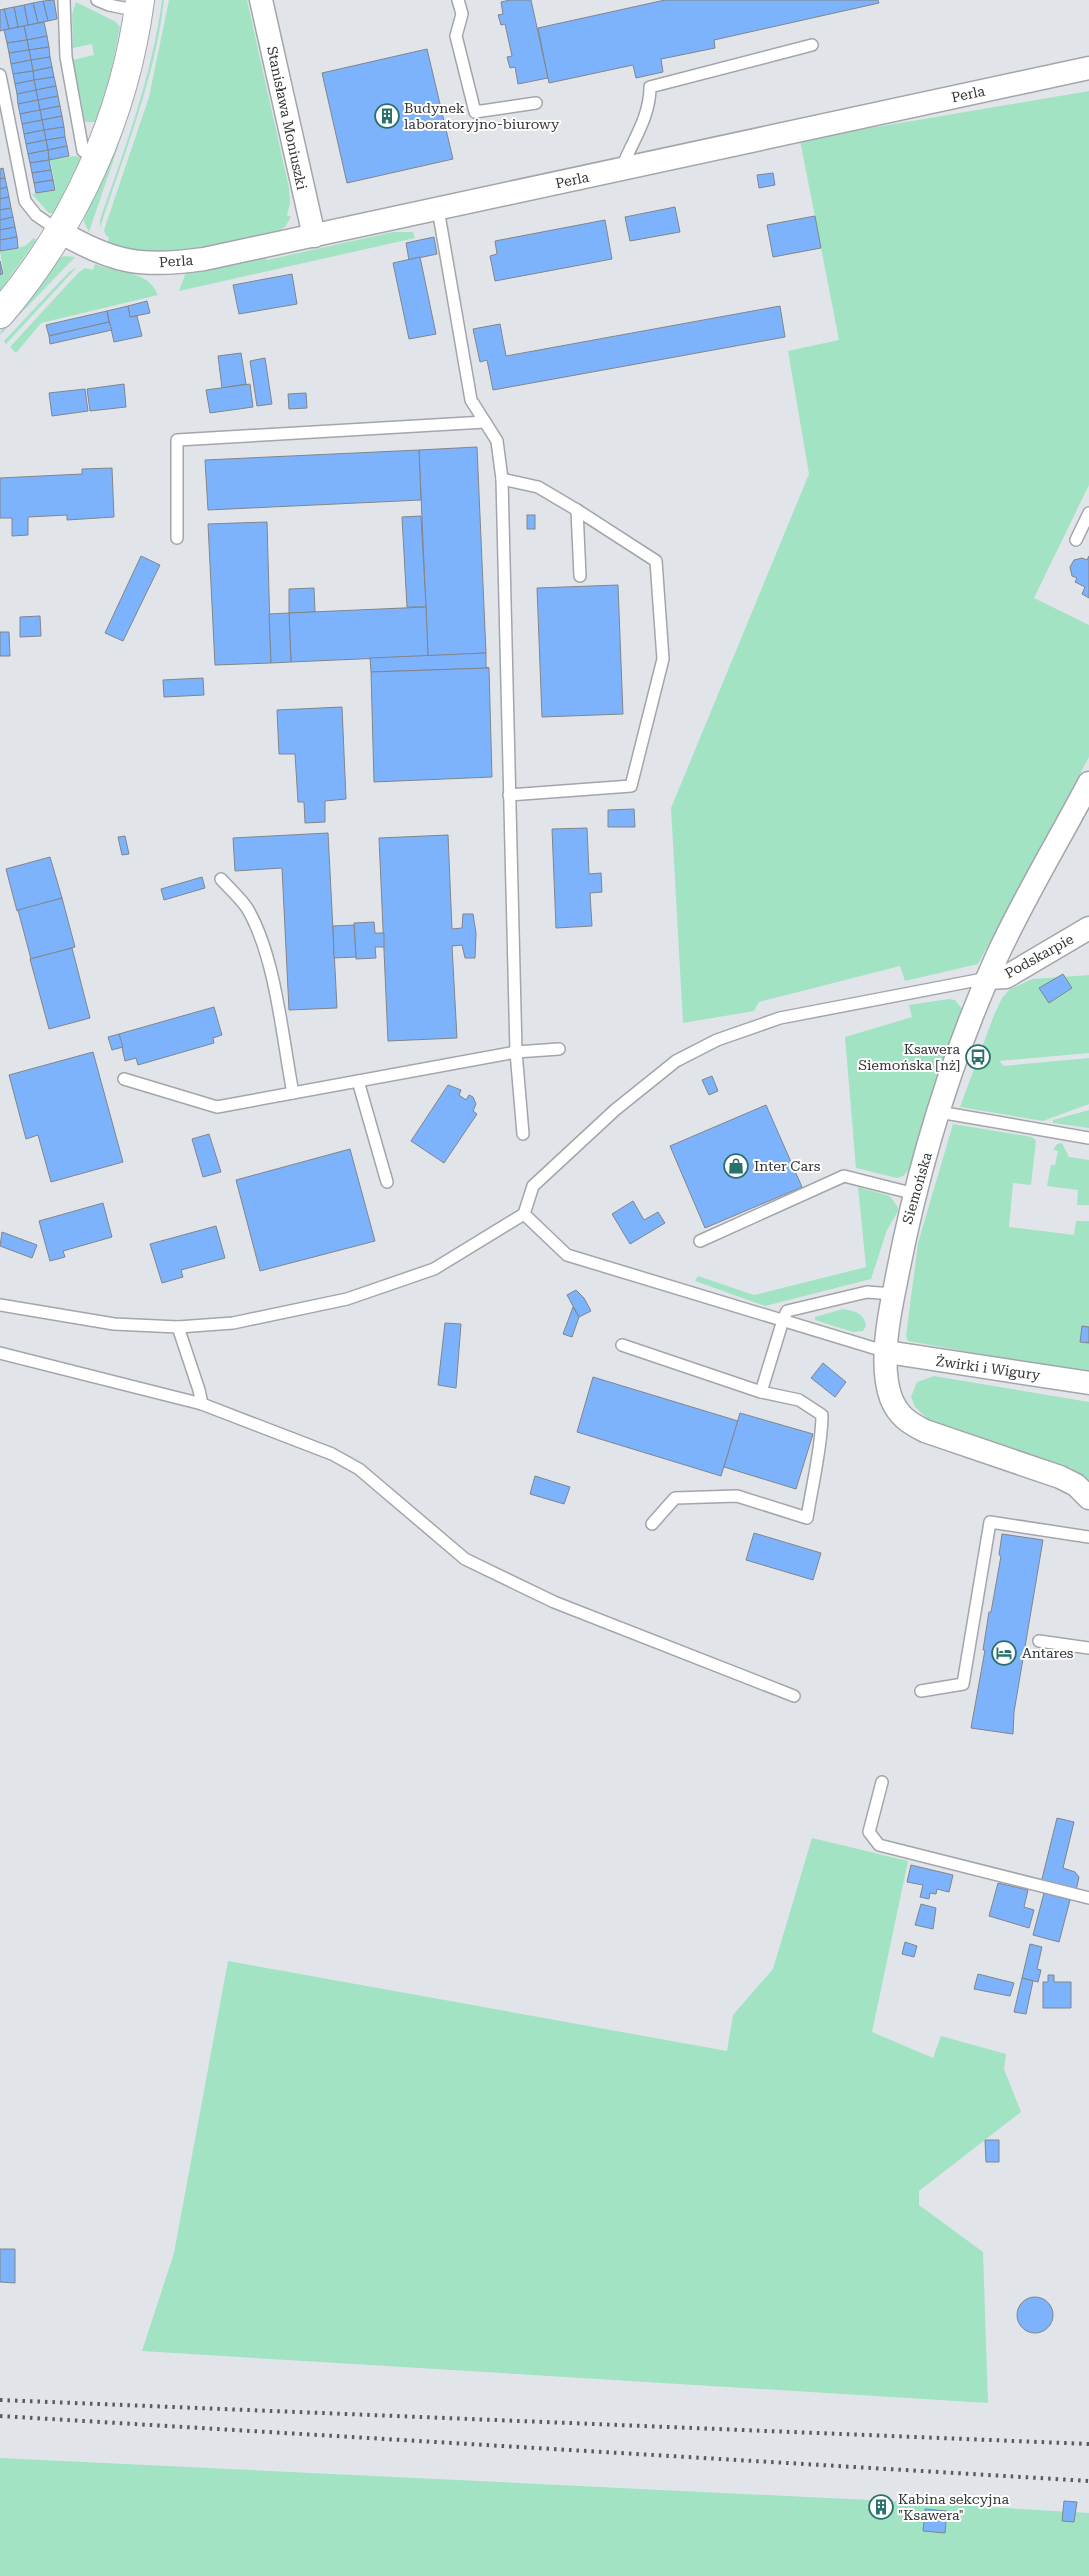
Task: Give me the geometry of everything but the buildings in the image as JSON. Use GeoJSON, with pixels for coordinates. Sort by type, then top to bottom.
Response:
{"type":"FeatureCollection","features":[{"type":"Feature","properties":{"kind":"street","name":"Stanisława Moniuszki"},"geometry":{"type":"LineString","coordinates":[[261,0],[314,236]]}},
{"type":"Feature","properties":{"kind":"street"},"geometry":{"type":"LineString","coordinates":[[0,314],[26,281],[59,231],[86,181],[112,120],[131,56],[140,6]]}},
{"type":"Feature","properties":{"kind":"street","name":"Perla"},"geometry":{"type":"LineString","coordinates":[[59,231],[91,249],[116,259],[165,263],[204,259],[1089,68]]}},
{"type":"Feature","properties":{"kind":"street","name":"Siemońska"},"geometry":{"type":"LineString","coordinates":[[1089,783],[1024,903],[988,978],[939,1112],[915,1194],[893,1294],[887,1352],[887,1380],[891,1397],[898,1414],[910,1423],[925,1431],[1060,1477],[1076,1485],[1089,1498]]}},
{"type":"Feature","properties":{"kind":"street","name":"Podskarpie"},"geometry":{"type":"LineString","coordinates":[[988,978],[1006,977],[1089,928]]}},
{"type":"Feature","properties":{"kind":"street","name":"Żwirki i Wigury"},"geometry":{"type":"LineString","coordinates":[[887,1352],[1089,1384]]}},
{"type":"Feature","properties":{"kind":"lane"},"geometry":{"type":"LineString","coordinates":[[64,0],[66,56],[83,151]]}},
{"type":"Feature","properties":{"kind":"lane"},"geometry":{"type":"LineString","coordinates":[[97,0],[109,5],[140,6]]}},
{"type":"Feature","properties":{"kind":"lane"},"geometry":{"type":"LineString","coordinates":[[458,0],[462,14],[456,36],[475,112],[536,103]]}},
{"type":"Feature","properties":{"kind":"lane"},"geometry":{"type":"LineString","coordinates":[[621,170],[641,131],[650,102],[650,87],[812,45]]}},
{"type":"Feature","properties":{"kind":"lane"},"geometry":{"type":"LineString","coordinates":[[0,75],[25,201],[36,215],[59,231]]}},
{"type":"Feature","properties":{"kind":"lane"},"geometry":{"type":"LineString","coordinates":[[438,210],[472,400],[497,442],[502,479],[516,1052],[523,1134]]}},
{"type":"Feature","properties":{"kind":"lane"},"geometry":{"type":"LineString","coordinates":[[177,538],[177,440],[485,422]]}},
{"type":"Feature","properties":{"kind":"lane"},"geometry":{"type":"LineString","coordinates":[[502,479],[538,487],[656,560],[663,659],[632,786],[509,795]]}},
{"type":"Feature","properties":{"kind":"lane"},"geometry":{"type":"LineString","coordinates":[[577,510],[580,576]]}},
{"type":"Feature","properties":{"kind":"lane"},"geometry":{"type":"LineString","coordinates":[[1076,540],[1089,513]]}},
{"type":"Feature","properties":{"kind":"lane"},"geometry":{"type":"LineString","coordinates":[[221,879],[246,906],[261,936],[272,978],[293,1093]]}},
{"type":"Feature","properties":{"kind":"lane"},"geometry":{"type":"LineString","coordinates":[[0,1305],[114,1324],[178,1327],[233,1323],[347,1299],[434,1269],[524,1214],[533,1186],[615,1110],[676,1062],[717,1040],[780,1018],[988,978]]}},
{"type":"Feature","properties":{"kind":"lane"},"geometry":{"type":"LineString","coordinates":[[124,1079],[217,1107],[516,1052],[559,1049]]}},
{"type":"Feature","properties":{"kind":"lane"},"geometry":{"type":"LineString","coordinates":[[358,1081],[387,1182]]}},
{"type":"Feature","properties":{"kind":"lane"},"geometry":{"type":"LineString","coordinates":[[939,1112],[1089,1138]]}},
{"type":"Feature","properties":{"kind":"lane"},"geometry":{"type":"LineString","coordinates":[[700,1241],[844,1176],[915,1194]]}},
{"type":"Feature","properties":{"kind":"lane"},"geometry":{"type":"LineString","coordinates":[[524,1214],[567,1255],[887,1352]]}},
{"type":"Feature","properties":{"kind":"lane"},"geometry":{"type":"LineString","coordinates":[[761,1392],[787,1311],[867,1292],[893,1294]]}},
{"type":"Feature","properties":{"kind":"lane"},"geometry":{"type":"LineString","coordinates":[[178,1327],[202,1404]]}},
{"type":"Feature","properties":{"kind":"lane"},"geometry":{"type":"LineString","coordinates":[[622,1344],[761,1392],[799,1400],[822,1415],[822,1434],[816,1455],[807,1518],[737,1496],[675,1498],[652,1524]]}},
{"type":"Feature","properties":{"kind":"lane"},"geometry":{"type":"LineString","coordinates":[[0,1353],[202,1404],[323,1451],[359,1469],[465,1559],[554,1602],[794,1696]]}},
{"type":"Feature","properties":{"kind":"lane"},"geometry":{"type":"LineString","coordinates":[[921,1692],[963,1684],[990,1522],[1089,1537]]}},
{"type":"Feature","properties":{"kind":"lane"},"geometry":{"type":"LineString","coordinates":[[1039,1641],[1089,1648]]}},
{"type":"Feature","properties":{"kind":"lane"},"geometry":{"type":"LineString","coordinates":[[882,1782],[869,1832],[879,1845],[1089,1898]]}},
{"type":"Feature","properties":{"kind":"green space"},"geometry":{"type":"Polygon","coordinates":[[[153,0],[155,0],[150,30],[136,88],[89,232],[84,222],[85,211],[153,0]]]}},
{"type":"Feature","properties":{"kind":"green space"},"geometry":{"type":"Polygon","coordinates":[[[162,0],[164,0],[154,58],[100,228],[100,220],[145,84],[162,0]]]}},
{"type":"Feature","properties":{"kind":"green space"},"geometry":{"type":"Polygon","coordinates":[[[169,0],[247,0],[289,188],[290,203],[287,215],[291,217],[285,227],[275,233],[213,247],[170,252],[128,249],[107,243],[109,238],[104,230],[149,97],[169,0]]]}},
{"type":"Feature","properties":{"kind":"green space"},"geometry":{"type":"Polygon","coordinates":[[[76,2],[116,22],[120,27],[111,72],[96,122],[85,122],[73,60],[94,55],[92,44],[73,48],[72,15],[76,2]]]}},
{"type":"Feature","properties":{"kind":"green space"},"geometry":{"type":"Polygon","coordinates":[[[1089,91],[1089,485],[1034,598],[1089,625],[1089,757],[978,964],[905,981],[900,966],[759,1002],[754,1011],[683,1023],[671,808],[809,474],[788,351],[839,340],[800,140],[1089,91]]]}},
{"type":"Feature","properties":{"kind":"green space"},"geometry":{"type":"Polygon","coordinates":[[[75,156],[81,158],[54,213],[49,213],[32,194],[56,190],[50,160],[75,156]]]}},
{"type":"Feature","properties":{"kind":"green space"},"geometry":{"type":"Polygon","coordinates":[[[393,232],[413,232],[415,238],[179,291],[186,272],[264,256],[267,260],[393,232]]]}},
{"type":"Feature","properties":{"kind":"green space"},"geometry":{"type":"Polygon","coordinates":[[[34,238],[36,240],[0,291],[0,276],[4,275],[0,251],[25,246],[34,238]]]}},
{"type":"Feature","properties":{"kind":"green space"},"geometry":{"type":"Polygon","coordinates":[[[65,256],[75,257],[0,335],[1,330],[57,259],[65,256]]]}},
{"type":"Feature","properties":{"kind":"green space"},"geometry":{"type":"Polygon","coordinates":[[[95,264],[139,276],[153,287],[158,295],[41,323],[16,353],[10,347],[78,273],[85,268],[93,270],[95,264]]]}},
{"type":"Feature","properties":{"kind":"green space"},"geometry":{"type":"Polygon","coordinates":[[[77,267],[6,344],[4,341],[69,272],[77,267]]]}},
{"type":"Feature","properties":{"kind":"green space"},"geometry":{"type":"Polygon","coordinates":[[[1089,975],[1089,1053],[999,1061],[1004,1066],[1089,1058],[1089,1104],[1043,1121],[960,1107],[994,1015],[1002,998],[1009,990],[1032,979],[1089,975]]]}},
{"type":"Feature","properties":{"kind":"green space"},"geometry":{"type":"Polygon","coordinates":[[[949,999],[955,1000],[963,1010],[910,1168],[903,1176],[897,1178],[856,1168],[845,1037],[912,1017],[909,1005],[949,999]]]}},
{"type":"Feature","properties":{"kind":"green space"},"geometry":{"type":"Polygon","coordinates":[[[1089,1110],[1089,1128],[1053,1123],[1053,1120],[1089,1110]]]}},
{"type":"Feature","properties":{"kind":"green space"},"geometry":{"type":"Polygon","coordinates":[[[953,1124],[1032,1137],[1036,1141],[1031,1185],[1013,1183],[1009,1227],[1074,1235],[1076,1221],[1089,1221],[1089,1374],[908,1341],[906,1336],[918,1243],[953,1124]]]}},
{"type":"Feature","properties":{"kind":"green space"},"geometry":{"type":"Polygon","coordinates":[[[1062,1143],[1069,1157],[1089,1160],[1089,1205],[1077,1205],[1078,1190],[1047,1186],[1051,1165],[1055,1165],[1058,1151],[1053,1150],[1057,1144],[1062,1143]]]}},
{"type":"Feature","properties":{"kind":"green space"},"geometry":{"type":"Polygon","coordinates":[[[858,1187],[890,1196],[898,1211],[887,1230],[871,1279],[765,1306],[695,1281],[698,1276],[754,1295],[866,1267],[858,1187]]]}},
{"type":"Feature","properties":{"kind":"green space"},"geometry":{"type":"Polygon","coordinates":[[[843,1309],[861,1315],[866,1326],[863,1331],[853,1332],[815,1320],[815,1317],[843,1309]]]}},
{"type":"Feature","properties":{"kind":"green space"},"geometry":{"type":"Polygon","coordinates":[[[934,1376],[1089,1402],[1089,1480],[1071,1468],[929,1420],[915,1407],[911,1397],[917,1382],[934,1376]]]}},
{"type":"Feature","properties":{"kind":"green space"},"geometry":{"type":"Polygon","coordinates":[[[812,1838],[908,1861],[872,2032],[933,2058],[941,2036],[1006,2054],[1004,2069],[1021,2112],[919,2191],[919,2205],[983,2252],[988,2403],[142,2351],[174,2253],[228,1961],[727,2051],[733,2015],[773,1969],[812,1838]]]}},
{"type":"Feature","properties":{"kind":"green space"},"geometry":{"type":"Polygon","coordinates":[[[0,2458],[870,2500],[1089,2513],[1089,2576],[0,2576],[0,2458]]]}},
{"type":"Feature","properties":{"kind":"railway"},"geometry":{"type":"LineString","coordinates":[[0,2400],[1089,2444]]}},
{"type":"Feature","properties":{"kind":"railway"},"geometry":{"type":"LineString","coordinates":[[0,2416],[1089,2481]]}},
{"type":"Feature","properties":{"kind":"place","name":"Budynek laboratoryjno-biurowy"},"geometry":{"type":"Point","coordinates":[387,116]}},
{"type":"Feature","properties":{"kind":"place","name":"Ksawera Siemońska [nż]"},"geometry":{"type":"Point","coordinates":[978,1057]}},
{"type":"Feature","properties":{"kind":"place","name":"Inter Cars"},"geometry":{"type":"Point","coordinates":[736,1166]}},
{"type":"Feature","properties":{"kind":"place","name":"Antares"},"geometry":{"type":"Point","coordinates":[1004,1653]}},
{"type":"Feature","properties":{"kind":"place","name":"Kabina sekcyjna \"Ksawera\""},"geometry":{"type":"Point","coordinates":[881,2507]}}]}
